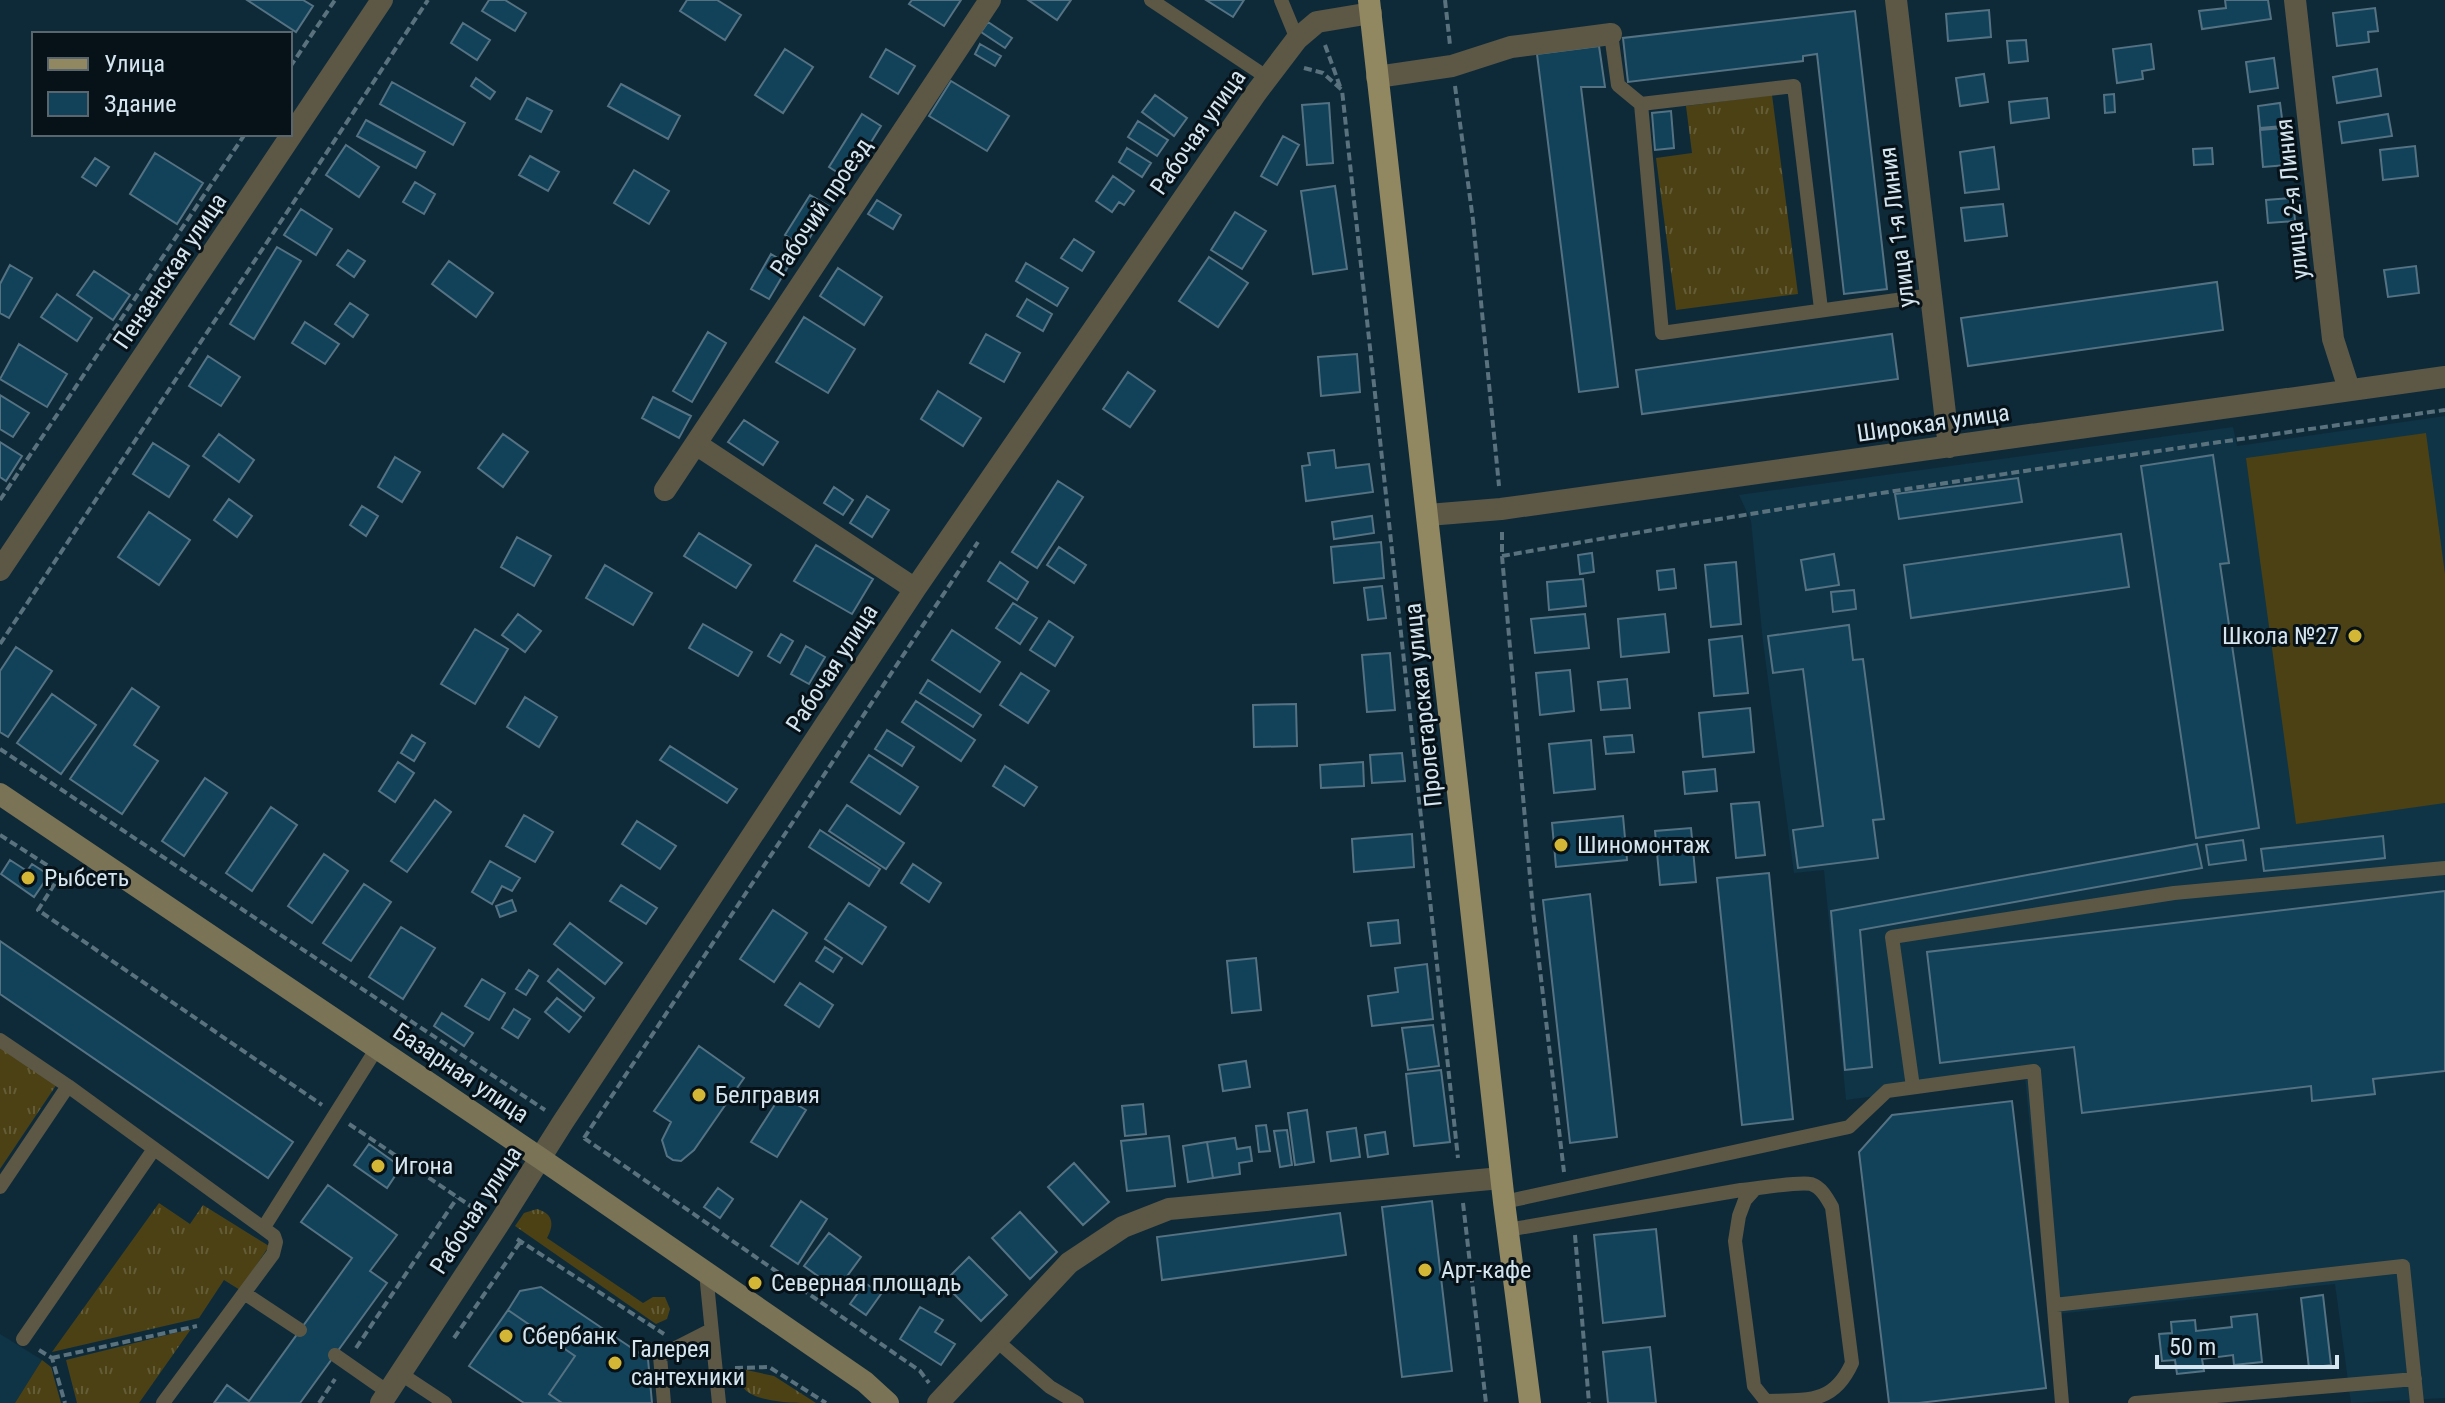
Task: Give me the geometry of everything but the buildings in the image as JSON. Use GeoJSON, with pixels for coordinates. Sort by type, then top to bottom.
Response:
{"type":"FeatureCollection","features":[{"type":"Feature","properties":{"kind":"main road","name":"Пролетарская улица"},"geometry":{"type":"LineString","coordinates":[[1370,7],[1501,1178],[1530,1403]]}},
{"type":"Feature","properties":{"kind":"main road","name":"Базарная улица"},"geometry":{"type":"LineString","coordinates":[[0,794],[540,1158],[865,1382],[888,1403]]}},
{"type":"Feature","properties":{"kind":"street","name":"Пензенская улица"},"geometry":{"type":"LineString","coordinates":[[292,134],[382,0]]}},
{"type":"Feature","properties":{"kind":"street","name":"Рабочий проезд"},"geometry":{"type":"LineString","coordinates":[[665,490],[990,0]]}},
{"type":"Feature","properties":{"kind":"street","name":"улица 1-я Линия"},"geometry":{"type":"LineString","coordinates":[[1896,0],[1949,447]]}},
{"type":"Feature","properties":{"kind":"street","name":"улица 2-я Линия"},"geometry":{"type":"LineString","coordinates":[[2295,0],[2333,339],[2349,389]]}},
{"type":"Feature","properties":{"kind":"street","name":"Рабочая улица"},"geometry":{"type":"LineString","coordinates":[[390,1390],[915,589],[1268,78],[1297,39],[1317,22],[1370,7]]}},
{"type":"Feature","properties":{"kind":"street"},"geometry":{"type":"LineString","coordinates":[[1377,77],[1452,66],[1511,47],[1611,34]]}},
{"type":"Feature","properties":{"kind":"street","name":"Пензенская улица"},"geometry":{"type":"LineString","coordinates":[[0,570],[291,136]]}},
{"type":"Feature","properties":{"kind":"street","name":"Широкая улица"},"geometry":{"type":"LineString","coordinates":[[1428,515],[1501,509],[2445,377]]}},
{"type":"Feature","properties":{"kind":"street"},"geometry":{"type":"LineString","coordinates":[[696,444],[915,589]]}},
{"type":"Feature","properties":{"kind":"street"},"geometry":{"type":"LineString","coordinates":[[940,1402],[1069,1263],[1123,1227],[1169,1209],[1501,1178]]}},
{"type":"Feature","properties":{"kind":"lane"},"geometry":{"type":"LineString","coordinates":[[1151,0],[1268,78]]}},
{"type":"Feature","properties":{"kind":"lane"},"geometry":{"type":"LineString","coordinates":[[1281,0],[1297,39]]}},
{"type":"Feature","properties":{"kind":"lane"},"geometry":{"type":"LineString","coordinates":[[1611,34],[1618,85],[1641,104],[1662,333],[1932,295]]}},
{"type":"Feature","properties":{"kind":"lane"},"geometry":{"type":"LineString","coordinates":[[1641,104],[1794,86],[1821,309]]}},
{"type":"Feature","properties":{"kind":"lane"},"geometry":{"type":"LineString","coordinates":[[1913,1087],[1892,937],[2174,893],[2445,868]]}},
{"type":"Feature","properties":{"kind":"lane"},"geometry":{"type":"LineString","coordinates":[[0,1040],[274,1236],[275,1248],[163,1403]]}},
{"type":"Feature","properties":{"kind":"lane"},"geometry":{"type":"LineString","coordinates":[[264,1227],[333,1113],[377,1048]]}},
{"type":"Feature","properties":{"kind":"lane"},"geometry":{"type":"LineString","coordinates":[[1504,1202],[1849,1127],[1887,1091],[2034,1071],[2062,1403]]}},
{"type":"Feature","properties":{"kind":"lane"},"geometry":{"type":"LineString","coordinates":[[0,1187],[68,1086]]}},
{"type":"Feature","properties":{"kind":"lane"},"geometry":{"type":"LineString","coordinates":[[23,1339],[154,1149]]}},
{"type":"Feature","properties":{"kind":"lane"},"geometry":{"type":"LineString","coordinates":[[1507,1230],[1755,1189],[1811,1184],[1824,1193],[1832,1207],[1852,1363],[1844,1383],[1831,1396],[1813,1400],[1766,1401],[1754,1386],[1735,1241],[1742,1208],[1755,1189]]}},
{"type":"Feature","properties":{"kind":"lane"},"geometry":{"type":"LineString","coordinates":[[2054,1305],[2403,1266],[2417,1403]]}},
{"type":"Feature","properties":{"kind":"lane"},"geometry":{"type":"LineString","coordinates":[[706,1273],[718,1398],[734,1403]]}},
{"type":"Feature","properties":{"kind":"lane"},"geometry":{"type":"LineString","coordinates":[[244,1293],[300,1330]]}},
{"type":"Feature","properties":{"kind":"lane"},"geometry":{"type":"LineString","coordinates":[[664,1403],[660,1356],[711,1330]]}},
{"type":"Feature","properties":{"kind":"lane"},"geometry":{"type":"LineString","coordinates":[[997,1341],[1050,1387],[1077,1403]]}},
{"type":"Feature","properties":{"kind":"lane"},"geometry":{"type":"LineString","coordinates":[[341,1358],[390,1390],[445,1403]]}},
{"type":"Feature","properties":{"kind":"lane"},"geometry":{"type":"LineString","coordinates":[[2135,1403],[2415,1379]]}},
{"type":"Feature","properties":{"kind":"path"},"geometry":{"type":"LineString","coordinates":[[292,64],[335,0]]}},
{"type":"Feature","properties":{"kind":"path"},"geometry":{"type":"LineString","coordinates":[[0,644],[428,0]]}},
{"type":"Feature","properties":{"kind":"path"},"geometry":{"type":"LineString","coordinates":[[1445,0],[1473,220],[1499,488]]}},
{"type":"Feature","properties":{"kind":"path"},"geometry":{"type":"LineString","coordinates":[[1294,75],[1304,68],[1323,73],[1342,90],[1486,1403]]}},
{"type":"Feature","properties":{"kind":"path"},"geometry":{"type":"LineString","coordinates":[[0,500],[244,136]]}},
{"type":"Feature","properties":{"kind":"path"},"geometry":{"type":"LineString","coordinates":[[1502,556],[1736,515],[2148,451],[2445,410]]}},
{"type":"Feature","properties":{"kind":"path"},"geometry":{"type":"LineString","coordinates":[[1502,525],[1502,556],[1533,911],[1566,1189]]}},
{"type":"Feature","properties":{"kind":"path"},"geometry":{"type":"LineString","coordinates":[[584,1138],[979,541]]}},
{"type":"Feature","properties":{"kind":"path"},"geometry":{"type":"LineString","coordinates":[[0,749],[563,1122],[920,1371],[940,1402]]}},
{"type":"Feature","properties":{"kind":"path"},"geometry":{"type":"LineString","coordinates":[[0,835],[61,874],[38,910],[457,1198],[681,1345]]}},
{"type":"Feature","properties":{"kind":"path"},"geometry":{"type":"LineString","coordinates":[[319,1403],[341,1358],[457,1198]]}},
{"type":"Feature","properties":{"kind":"path"},"geometry":{"type":"LineString","coordinates":[[1574,1220],[1589,1403]]}},
{"type":"Feature","properties":{"kind":"path"},"geometry":{"type":"LineString","coordinates":[[454,1339],[521,1241]]}},
{"type":"Feature","properties":{"kind":"path"},"geometry":{"type":"LineString","coordinates":[[52,1358],[195,1325],[212,1337]]}},
{"type":"Feature","properties":{"kind":"path"},"geometry":{"type":"LineString","coordinates":[[23,1339],[52,1358],[65,1403]]}},
{"type":"Feature","properties":{"kind":"path"},"geometry":{"type":"LineString","coordinates":[[715,1368],[769,1367],[826,1403]]}},
{"type":"Feature","properties":{"kind":"shaded area"},"geometry":{"type":"Polygon","coordinates":[[[2445,416],[2445,1398],[2351,1403],[2335,1284],[2048,1315],[2025,1076],[1846,1100],[1824,870],[1794,873],[1763,642],[1751,521],[1739,495],[2233,427],[2237,446],[2445,416]]]}},
{"type":"Feature","properties":{"kind":"shaded area"},"geometry":{"type":"Polygon","coordinates":[[[0,1334],[42,1360],[15,1403],[0,1403],[0,1334]]]}},
{"type":"Feature","properties":{"kind":"green space"},"geometry":{"type":"Polygon","coordinates":[[[1772,95],[1798,294],[1676,310],[1656,158],[1692,153],[1686,106],[1772,95]]]}},
{"type":"Feature","properties":{"kind":"green space","name":"Школа №27"},"geometry":{"type":"Polygon","coordinates":[[[2426,433],[2445,574],[2445,803],[2296,824],[2246,458],[2426,433]]]}},
{"type":"Feature","properties":{"kind":"green space"},"geometry":{"type":"Polygon","coordinates":[[[0,1046],[57,1084],[0,1169],[0,1046]]]}},
{"type":"Feature","properties":{"kind":"green space"},"geometry":{"type":"Polygon","coordinates":[[[159,1203],[190,1224],[203,1205],[269,1246],[240,1290],[224,1280],[199,1318],[52,1352],[159,1203]]]}},
{"type":"Feature","properties":{"kind":"green space"},"geometry":{"type":"Polygon","coordinates":[[[537,1209],[551,1220],[547,1238],[643,1303],[653,1297],[665,1297],[670,1309],[667,1319],[656,1324],[515,1226],[524,1213],[537,1209]]]}},
{"type":"Feature","properties":{"kind":"green space"},"geometry":{"type":"Polygon","coordinates":[[[191,1329],[139,1403],[77,1403],[66,1360],[191,1329]]]}},
{"type":"Feature","properties":{"kind":"green space"},"geometry":{"type":"Polygon","coordinates":[[[42,1360],[51,1367],[61,1403],[15,1403],[42,1360]]]}},
{"type":"Feature","properties":{"kind":"green space"},"geometry":{"type":"Polygon","coordinates":[[[737,1368],[774,1376],[816,1403],[776,1401],[756,1396],[743,1387],[737,1368]]]}},
{"type":"Feature","properties":{"kind":"place","name":"Школа №27"},"geometry":{"type":"Point","coordinates":[2355,636]}},
{"type":"Feature","properties":{"kind":"place","name":"Шиномонтаж"},"geometry":{"type":"Point","coordinates":[1561,845]}},
{"type":"Feature","properties":{"kind":"place","name":"Рыбсеть"},"geometry":{"type":"Point","coordinates":[28,878]}},
{"type":"Feature","properties":{"kind":"place","name":"Белгравия"},"geometry":{"type":"Point","coordinates":[699,1095]}},
{"type":"Feature","properties":{"kind":"place","name":"Игона"},"geometry":{"type":"Point","coordinates":[378,1166]}},
{"type":"Feature","properties":{"kind":"place","name":"Арт-кафе"},"geometry":{"type":"Point","coordinates":[1425,1270]}},
{"type":"Feature","properties":{"kind":"place","name":"Северная площадь"},"geometry":{"type":"Point","coordinates":[755,1283]}},
{"type":"Feature","properties":{"kind":"place","name":"Сбербанк"},"geometry":{"type":"Point","coordinates":[506,1336]}},
{"type":"Feature","properties":{"kind":"place","name":"Галерея сантехники"},"geometry":{"type":"Point","coordinates":[615,1363]}}]}
